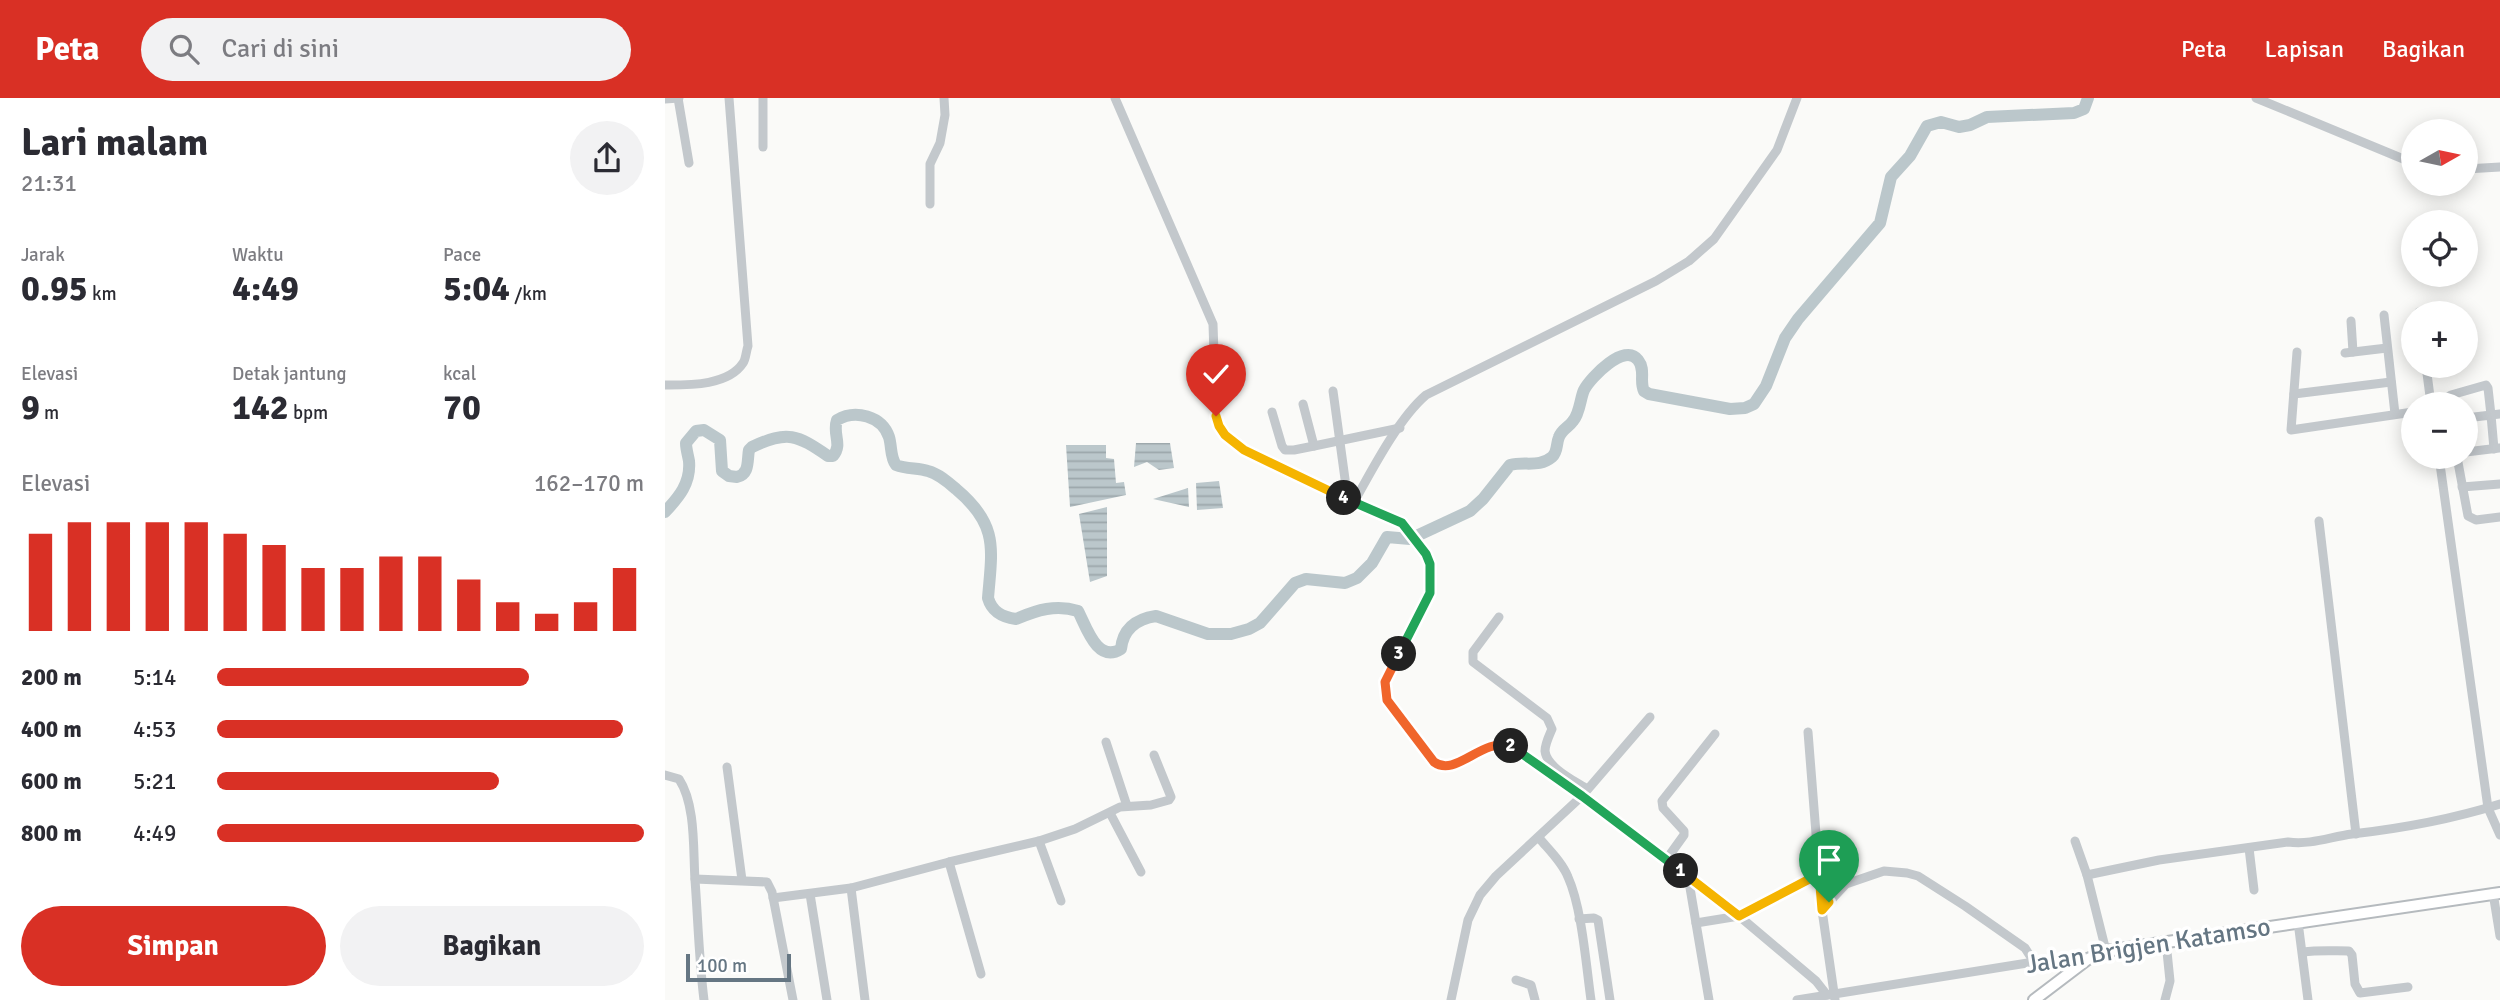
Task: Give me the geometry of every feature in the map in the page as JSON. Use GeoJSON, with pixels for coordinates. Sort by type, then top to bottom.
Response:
{"type":"FeatureCollection","features":[{"type":"Feature","properties":{"kind":"main road","name":"Jalan Brigjen Katamso"},"geometry":{"type":"LineString","coordinates":[[2101,953],[2497,893]]}},
{"type":"Feature","properties":{"kind":"main road"},"geometry":{"type":"LineString","coordinates":[[2034,1000],[2101,953]]}},
{"type":"Feature","properties":{"kind":"street"},"geometry":{"type":"LineString","coordinates":[[665,99],[679,98],[689,163]]}},
{"type":"Feature","properties":{"kind":"street"},"geometry":{"type":"LineString","coordinates":[[665,385],[698,386],[720,379],[743,362],[748,346],[729,98]]}},
{"type":"Feature","properties":{"kind":"street"},"geometry":{"type":"LineString","coordinates":[[763,98],[763,147]]}},
{"type":"Feature","properties":{"kind":"street"},"geometry":{"type":"LineString","coordinates":[[930,204],[930,164],[940,143],[945,115],[944,98]]}},
{"type":"Feature","properties":{"kind":"street"},"geometry":{"type":"LineString","coordinates":[[1115,98],[1213,324],[1216,416],[1221,429],[1233,443],[1244,450],[1351,502],[1402,523],[1426,554],[1432,575],[1430,593],[1387,675],[1384,689],[1387,700],[1439,765],[1450,767],[1489,746],[1505,744],[1584,793]]}},
{"type":"Feature","properties":{"kind":"street"},"geometry":{"type":"LineString","coordinates":[[1351,502],[1418,403],[1432,392],[1656,281],[1689,261],[1714,239],[1777,150],[1797,98]]}},
{"type":"Feature","properties":{"kind":"street"},"geometry":{"type":"LineString","coordinates":[[2256,98],[2401,158]]}},
{"type":"Feature","properties":{"kind":"street"},"geometry":{"type":"LineString","coordinates":[[2478,168],[2500,167]]}},
{"type":"Feature","properties":{"kind":"street"},"geometry":{"type":"LineString","coordinates":[[2384,315],[2395,414]]}},
{"type":"Feature","properties":{"kind":"street"},"geometry":{"type":"LineString","coordinates":[[2351,321],[2349,353],[2387,348]]}},
{"type":"Feature","properties":{"kind":"street"},"geometry":{"type":"LineString","coordinates":[[2297,352],[2291,430],[2401,413]]}},
{"type":"Feature","properties":{"kind":"street"},"geometry":{"type":"LineString","coordinates":[[2294,394],[2391,382]]}},
{"type":"Feature","properties":{"kind":"street"},"geometry":{"type":"LineString","coordinates":[[2463,392],[2486,386],[2488,388],[2495,415],[2497,449],[2478,451]]}},
{"type":"Feature","properties":{"kind":"street"},"geometry":{"type":"LineString","coordinates":[[1333,391],[1351,502]]}},
{"type":"Feature","properties":{"kind":"street"},"geometry":{"type":"LineString","coordinates":[[1303,404],[1314,446]]}},
{"type":"Feature","properties":{"kind":"street"},"geometry":{"type":"LineString","coordinates":[[1272,412],[1285,450],[1400,428]]}},
{"type":"Feature","properties":{"kind":"street"},"geometry":{"type":"LineString","coordinates":[[2441,469],[2488,808],[2500,835]]}},
{"type":"Feature","properties":{"kind":"street"},"geometry":{"type":"LineString","coordinates":[[2459,469],[2466,512],[2470,518],[2476,520],[2500,516]]}},
{"type":"Feature","properties":{"kind":"street"},"geometry":{"type":"LineString","coordinates":[[2462,487],[2500,484]]}},
{"type":"Feature","properties":{"kind":"street"},"geometry":{"type":"LineString","coordinates":[[2319,521],[2356,834]]}},
{"type":"Feature","properties":{"kind":"street"},"geometry":{"type":"LineString","coordinates":[[1499,617],[1473,652],[1472,662],[1547,718],[1552,729],[1546,746],[1546,756],[1552,765],[1666,860],[1739,916],[1832,996]]}},
{"type":"Feature","properties":{"kind":"street"},"geometry":{"type":"LineString","coordinates":[[1451,1000],[1468,920],[1474,906],[1496,876],[1584,793],[1650,717]]}},
{"type":"Feature","properties":{"kind":"street"},"geometry":{"type":"LineString","coordinates":[[1808,732],[1822,910],[1832,996]]}},
{"type":"Feature","properties":{"kind":"street"},"geometry":{"type":"LineString","coordinates":[[1666,860],[1684,835],[1684,831],[1663,808],[1662,801],[1715,734]]}},
{"type":"Feature","properties":{"kind":"street"},"geometry":{"type":"LineString","coordinates":[[1106,742],[1127,806]]}},
{"type":"Feature","properties":{"kind":"street"},"geometry":{"type":"LineString","coordinates":[[773,898],[851,888],[1039,841],[1076,829],[1127,806],[1151,805],[1171,799],[1154,755]]}},
{"type":"Feature","properties":{"kind":"street"},"geometry":{"type":"LineString","coordinates":[[727,767],[742,880]]}},
{"type":"Feature","properties":{"kind":"street"},"geometry":{"type":"LineString","coordinates":[[665,775],[677,777],[685,789],[694,840],[704,1000]]}},
{"type":"Feature","properties":{"kind":"street"},"geometry":{"type":"LineString","coordinates":[[2087,875],[2159,860],[2288,842],[2305,844],[2429,824],[2500,804]]}},
{"type":"Feature","properties":{"kind":"street"},"geometry":{"type":"LineString","coordinates":[[1111,813],[1142,872]]}},
{"type":"Feature","properties":{"kind":"street"},"geometry":{"type":"LineString","coordinates":[[1539,838],[1569,878],[1579,919],[1591,1000]]}},
{"type":"Feature","properties":{"kind":"street"},"geometry":{"type":"LineString","coordinates":[[1039,841],[1061,901]]}},
{"type":"Feature","properties":{"kind":"street"},"geometry":{"type":"LineString","coordinates":[[2075,841],[2087,875],[2101,953]]}},
{"type":"Feature","properties":{"kind":"street"},"geometry":{"type":"LineString","coordinates":[[2249,848],[2254,890]]}},
{"type":"Feature","properties":{"kind":"street"},"geometry":{"type":"LineString","coordinates":[[949,862],[981,974]]}},
{"type":"Feature","properties":{"kind":"street"},"geometry":{"type":"LineString","coordinates":[[1820,876],[1829,881],[1846,884],[1884,872],[1918,876],[1965,905],[2025,948],[2034,962]]}},
{"type":"Feature","properties":{"kind":"street"},"geometry":{"type":"LineString","coordinates":[[1688,876],[1709,1000]]}},
{"type":"Feature","properties":{"kind":"street"},"geometry":{"type":"LineString","coordinates":[[1696,923],[1739,916],[1820,876]]}},
{"type":"Feature","properties":{"kind":"street"},"geometry":{"type":"LineString","coordinates":[[695,879],[767,882],[773,898],[793,1000]]}},
{"type":"Feature","properties":{"kind":"street"},"geometry":{"type":"LineString","coordinates":[[1822,910],[1846,884]]}},
{"type":"Feature","properties":{"kind":"street"},"geometry":{"type":"LineString","coordinates":[[851,888],[865,1000]]}},
{"type":"Feature","properties":{"kind":"street"},"geometry":{"type":"LineString","coordinates":[[2497,893],[2500,936]]}},
{"type":"Feature","properties":{"kind":"street"},"geometry":{"type":"LineString","coordinates":[[810,894],[827,1000]]}},
{"type":"Feature","properties":{"kind":"street"},"geometry":{"type":"LineString","coordinates":[[1579,919],[1598,920],[1610,1000]]}},
{"type":"Feature","properties":{"kind":"street"},"geometry":{"type":"LineString","coordinates":[[2298,922],[2308,1000]]}},
{"type":"Feature","properties":{"kind":"street"},"geometry":{"type":"LineString","coordinates":[[2165,1000],[2170,981],[2166,942]]}},
{"type":"Feature","properties":{"kind":"street"},"geometry":{"type":"LineString","coordinates":[[2303,952],[2326,949],[2336,952],[2349,951],[2352,955],[2355,984],[2360,993],[2408,987]]}},
{"type":"Feature","properties":{"kind":"street","name":"Jalan Brigjen Katamso"},"geometry":{"type":"LineString","coordinates":[[1797,1000],[2034,962],[2063,962],[2101,953]]}},
{"type":"Feature","properties":{"kind":"street"},"geometry":{"type":"LineString","coordinates":[[1516,980],[1531,985],[1535,1000]]}},
{"type":"Feature","properties":{"kind":"shaded area"},"geometry":{"type":"Polygon","coordinates":[[[1136,443],[1170,443],[1174,468],[1159,470],[1147,462],[1134,467],[1136,443]]]}},
{"type":"Feature","properties":{"kind":"shaded area"},"geometry":{"type":"Polygon","coordinates":[[[1066,445],[1106,445],[1106,458],[1114,459],[1116,483],[1124,482],[1126,495],[1070,507],[1066,445]]]}},
{"type":"Feature","properties":{"kind":"shaded area"},"geometry":{"type":"Polygon","coordinates":[[[1219,481],[1223,508],[1197,510],[1196,483],[1219,481]]]}},
{"type":"Feature","properties":{"kind":"shaded area"},"geometry":{"type":"Polygon","coordinates":[[[1188,488],[1189,507],[1153,499],[1188,488]]]}},
{"type":"Feature","properties":{"kind":"shaded area"},"geometry":{"type":"Polygon","coordinates":[[[1107,507],[1107,576],[1090,582],[1079,514],[1107,507]]]}},
{"type":"Feature","properties":{"kind":"waterway"},"geometry":{"type":"LineString","coordinates":[[665,512],[686,483],[689,469],[686,443],[696,431],[704,430],[720,440],[722,471],[737,477],[746,470],[749,450],[775,438],[800,439],[828,456],[833,456],[837,447],[837,420],[852,415],[867,416],[885,430],[896,465],[940,476],[980,514],[990,539],[988,598],[992,607],[1002,615],[1016,619],[1047,609],[1078,611],[1093,641],[1105,652],[1121,649],[1122,642],[1132,626],[1156,616],[1208,634],[1231,634],[1249,629],[1260,623],[1295,583],[1306,579],[1345,583],[1357,578],[1372,563],[1387,537],[1410,539],[1470,511],[1510,465],[1537,463],[1552,457],[1560,434],[1577,414],[1584,390],[1601,370],[1617,358],[1625,355],[1638,360],[1642,368],[1644,391],[1649,394],[1730,409],[1754,404],[1766,386],[1785,338],[1798,319],[1880,223],[1891,177],[1910,156],[1927,126],[1941,122],[1959,127],[1987,117],[2074,113],[2084,109],[2088,98]]}},
{"type":"Feature","properties":{"kind":"route"},"geometry":{"type":"LineString","coordinates":[[1216,416],[1221,429],[1233,443],[1348,501],[1402,523],[1426,554],[1432,575],[1430,593],[1387,675],[1384,689],[1387,700],[1434,762],[1450,767],[1489,746],[1505,744],[1513,747],[1739,916],[1819,874],[1822,910],[1829,902]]}}]}
